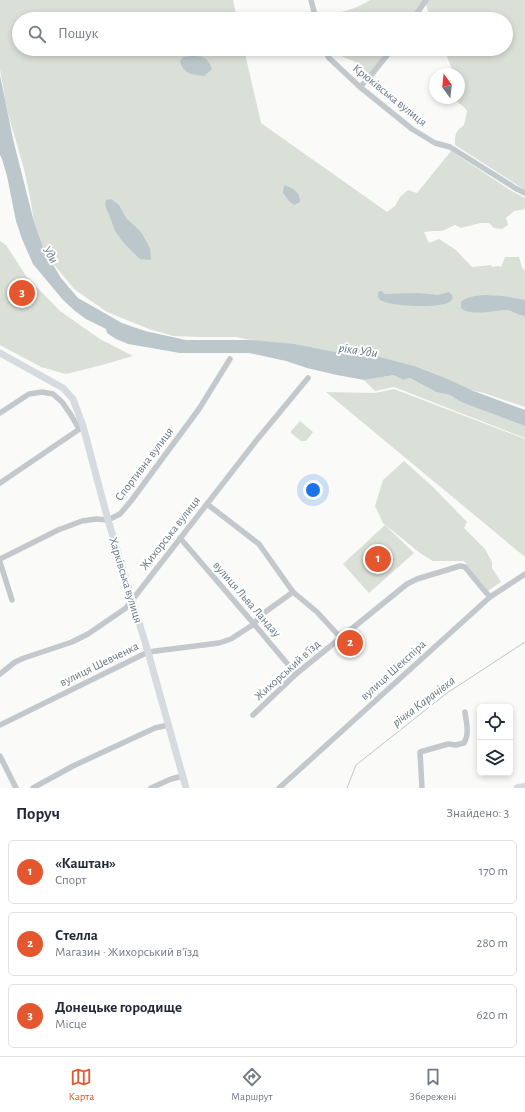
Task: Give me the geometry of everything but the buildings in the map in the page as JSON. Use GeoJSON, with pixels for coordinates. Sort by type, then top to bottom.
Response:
{"type":"FeatureCollection","features":[{"type":"Feature","properties":{"kind":"highway"},"geometry":{"type":"LineString","coordinates":[[518,788],[525,787]]}},
{"type":"Feature","properties":{"kind":"main road","name":"Харківська вулиця"},"geometry":{"type":"LineString","coordinates":[[0,353],[52,381],[63,388],[73,399],[148,652],[186,788]]}},
{"type":"Feature","properties":{"kind":"street"},"geometry":{"type":"LineString","coordinates":[[311,0],[314,12]]}},
{"type":"Feature","properties":{"kind":"street"},"geometry":{"type":"LineString","coordinates":[[418,12],[426,0]]}},
{"type":"Feature","properties":{"kind":"street","name":"Крюківська вулиця"},"geometry":{"type":"LineString","coordinates":[[328,56],[360,87],[412,129],[435,143],[450,147],[525,193]]}},
{"type":"Feature","properties":{"kind":"street"},"geometry":{"type":"LineString","coordinates":[[360,87],[386,56]]}},
{"type":"Feature","properties":{"kind":"street","name":"Спортивна вулиця"},"geometry":{"type":"LineString","coordinates":[[108,520],[120,514],[131,501],[199,409],[230,359]]}},
{"type":"Feature","properties":{"kind":"street","name":"Жихорська вулиця"},"geometry":{"type":"LineString","coordinates":[[0,674],[15,662],[72,642],[88,634],[126,608],[256,440],[308,378]]}},
{"type":"Feature","properties":{"kind":"street"},"geometry":{"type":"LineString","coordinates":[[0,413],[29,394],[42,392],[54,394],[62,402],[81,428],[0,483]]}},
{"type":"Feature","properties":{"kind":"street"},"geometry":{"type":"LineString","coordinates":[[207,504],[259,544],[293,592],[317,612],[340,637]]}},
{"type":"Feature","properties":{"kind":"street"},"geometry":{"type":"LineString","coordinates":[[0,559],[58,530],[82,521],[96,519],[108,520]]}},
{"type":"Feature","properties":{"kind":"street","name":"вулиця Льва Ландау"},"geometry":{"type":"LineString","coordinates":[[180,538],[296,674]]}},
{"type":"Feature","properties":{"kind":"street"},"geometry":{"type":"LineString","coordinates":[[0,562],[12,600]]}},
{"type":"Feature","properties":{"kind":"street","name":"Жихорський в’їзд"},"geometry":{"type":"LineString","coordinates":[[253,715],[296,674],[340,637],[407,584],[417,579],[460,566],[465,567],[490,597]]}},
{"type":"Feature","properties":{"kind":"street","name":"вулиця Шекспіра"},"geometry":{"type":"LineString","coordinates":[[279,788],[490,597],[525,574]]}},
{"type":"Feature","properties":{"kind":"street","name":"вулиця Шевченка"},"geometry":{"type":"LineString","coordinates":[[0,725],[148,652],[219,643],[231,638],[254,624],[261,615],[293,592]]}},
{"type":"Feature","properties":{"kind":"street"},"geometry":{"type":"LineString","coordinates":[[422,788],[420,752],[448,744],[456,745],[464,743],[468,731],[465,712]]}},
{"type":"Feature","properties":{"kind":"street"},"geometry":{"type":"LineString","coordinates":[[33,788],[73,766],[155,728],[168,725]]}},
{"type":"Feature","properties":{"kind":"street"},"geometry":{"type":"LineString","coordinates":[[0,756],[16,788]]}},
{"type":"Feature","properties":{"kind":"street"},"geometry":{"type":"LineString","coordinates":[[151,788],[171,779],[183,776]]}},
{"type":"Feature","properties":{"kind":"shaded area"},"geometry":{"type":"Polygon","coordinates":[[[0,0],[233,0],[236,12],[12,12],[12,56],[246,56],[261,123],[387,212],[395,206],[400,197],[408,190],[417,193],[451,151],[510,190],[525,198],[525,209],[514,211],[506,218],[508,225],[502,229],[494,228],[489,223],[480,223],[461,228],[455,225],[442,231],[424,232],[429,243],[439,239],[456,250],[472,267],[492,265],[491,267],[501,267],[505,257],[519,257],[522,268],[525,270],[525,407],[484,393],[467,389],[436,375],[236,337],[173,336],[149,329],[107,312],[74,289],[51,261],[43,247],[34,222],[24,169],[7,110],[0,69],[0,0]]]}},
{"type":"Feature","properties":{"kind":"shaded area"},"geometry":{"type":"Polygon","coordinates":[[[370,0],[525,0],[525,190],[455,145],[456,134],[464,125],[467,111],[460,104],[465,104],[465,68],[452,68],[447,56],[513,56],[513,12],[428,12],[426,5],[420,12],[339,12],[370,0]]]}},
{"type":"Feature","properties":{"kind":"shaded area"},"geometry":{"type":"Polygon","coordinates":[[[199,56],[204,58],[212,69],[204,76],[189,73],[183,69],[180,61],[183,57],[199,56]]]}},
{"type":"Feature","properties":{"kind":"shaded area"},"geometry":{"type":"Polygon","coordinates":[[[342,56],[384,56],[367,77],[356,62],[342,56]]]}},
{"type":"Feature","properties":{"kind":"shaded area"},"geometry":{"type":"Polygon","coordinates":[[[0,75],[13,139],[34,222],[43,247],[51,261],[61,278],[78,298],[122,323],[145,331],[186,340],[250,340],[294,344],[340,353],[364,353],[414,366],[471,390],[525,410],[525,426],[461,402],[450,395],[436,392],[410,378],[403,380],[394,375],[364,380],[307,368],[286,361],[249,353],[180,353],[128,344],[116,339],[107,333],[106,329],[86,319],[63,300],[33,264],[22,239],[16,221],[7,176],[0,155],[0,75]]]}},
{"type":"Feature","properties":{"kind":"shaded area"},"geometry":{"type":"Polygon","coordinates":[[[284,185],[297,193],[300,202],[294,205],[289,201],[283,193],[284,185]]]}},
{"type":"Feature","properties":{"kind":"shaded area"},"geometry":{"type":"Polygon","coordinates":[[[111,199],[119,205],[126,218],[141,232],[150,248],[151,260],[140,259],[123,242],[115,231],[105,205],[106,200],[111,199]]]}},
{"type":"Feature","properties":{"kind":"shaded area"},"geometry":{"type":"Polygon","coordinates":[[[0,241],[6,245],[26,276],[60,311],[100,339],[133,356],[66,374],[41,367],[0,345],[0,241]]]}},
{"type":"Feature","properties":{"kind":"shaded area"},"geometry":{"type":"Polygon","coordinates":[[[380,291],[384,294],[419,293],[438,295],[449,292],[453,298],[446,304],[438,305],[415,306],[392,304],[379,299],[378,293],[380,291]]]}},
{"type":"Feature","properties":{"kind":"shaded area"},"geometry":{"type":"Polygon","coordinates":[[[485,295],[503,296],[525,300],[525,316],[507,310],[476,313],[465,311],[461,308],[461,302],[466,299],[485,295]]]}},
{"type":"Feature","properties":{"kind":"shaded area"},"geometry":{"type":"Polygon","coordinates":[[[394,375],[403,380],[410,378],[436,392],[450,395],[461,402],[525,426],[525,438],[394,387],[375,391],[364,380],[394,375]]]}},
{"type":"Feature","properties":{"kind":"shaded area"},"geometry":{"type":"Polygon","coordinates":[[[394,389],[525,439],[525,557],[326,392],[375,393],[394,389]]]}},
{"type":"Feature","properties":{"kind":"shaded area"},"geometry":{"type":"Polygon","coordinates":[[[300,421],[313,432],[306,441],[301,441],[291,433],[300,421]]]}},
{"type":"Feature","properties":{"kind":"shaded area"},"geometry":{"type":"Polygon","coordinates":[[[404,461],[433,487],[467,522],[464,528],[485,549],[492,562],[492,568],[501,582],[488,591],[464,561],[433,561],[420,553],[383,523],[375,506],[383,480],[404,461]]]}},
{"type":"Feature","properties":{"kind":"shaded area"},"geometry":{"type":"Polygon","coordinates":[[[385,525],[414,553],[369,593],[343,564],[385,525]]]}},
{"type":"Feature","properties":{"kind":"waterway","name":"річка Карачівка"},"geometry":{"type":"LineString","coordinates":[[347,788],[356,765],[447,693],[525,642]]}},
{"type":"Feature","properties":{"kind":"place","name":"Донецьке городище"},"geometry":{"type":"Point","coordinates":[22,293]}},
{"type":"Feature","properties":{"kind":"place","name":"«Каштан»"},"geometry":{"type":"Point","coordinates":[378,559]}},
{"type":"Feature","properties":{"kind":"place","name":"Стелла"},"geometry":{"type":"Point","coordinates":[350,643]}},
{"type":"Feature","properties":{"kind":"water label","name":"Уди"},"geometry":{"type":"Point","coordinates":[50,255]}},
{"type":"Feature","properties":{"kind":"water label","name":"ріка Уди"},"geometry":{"type":"Point","coordinates":[358,351]}}]}
